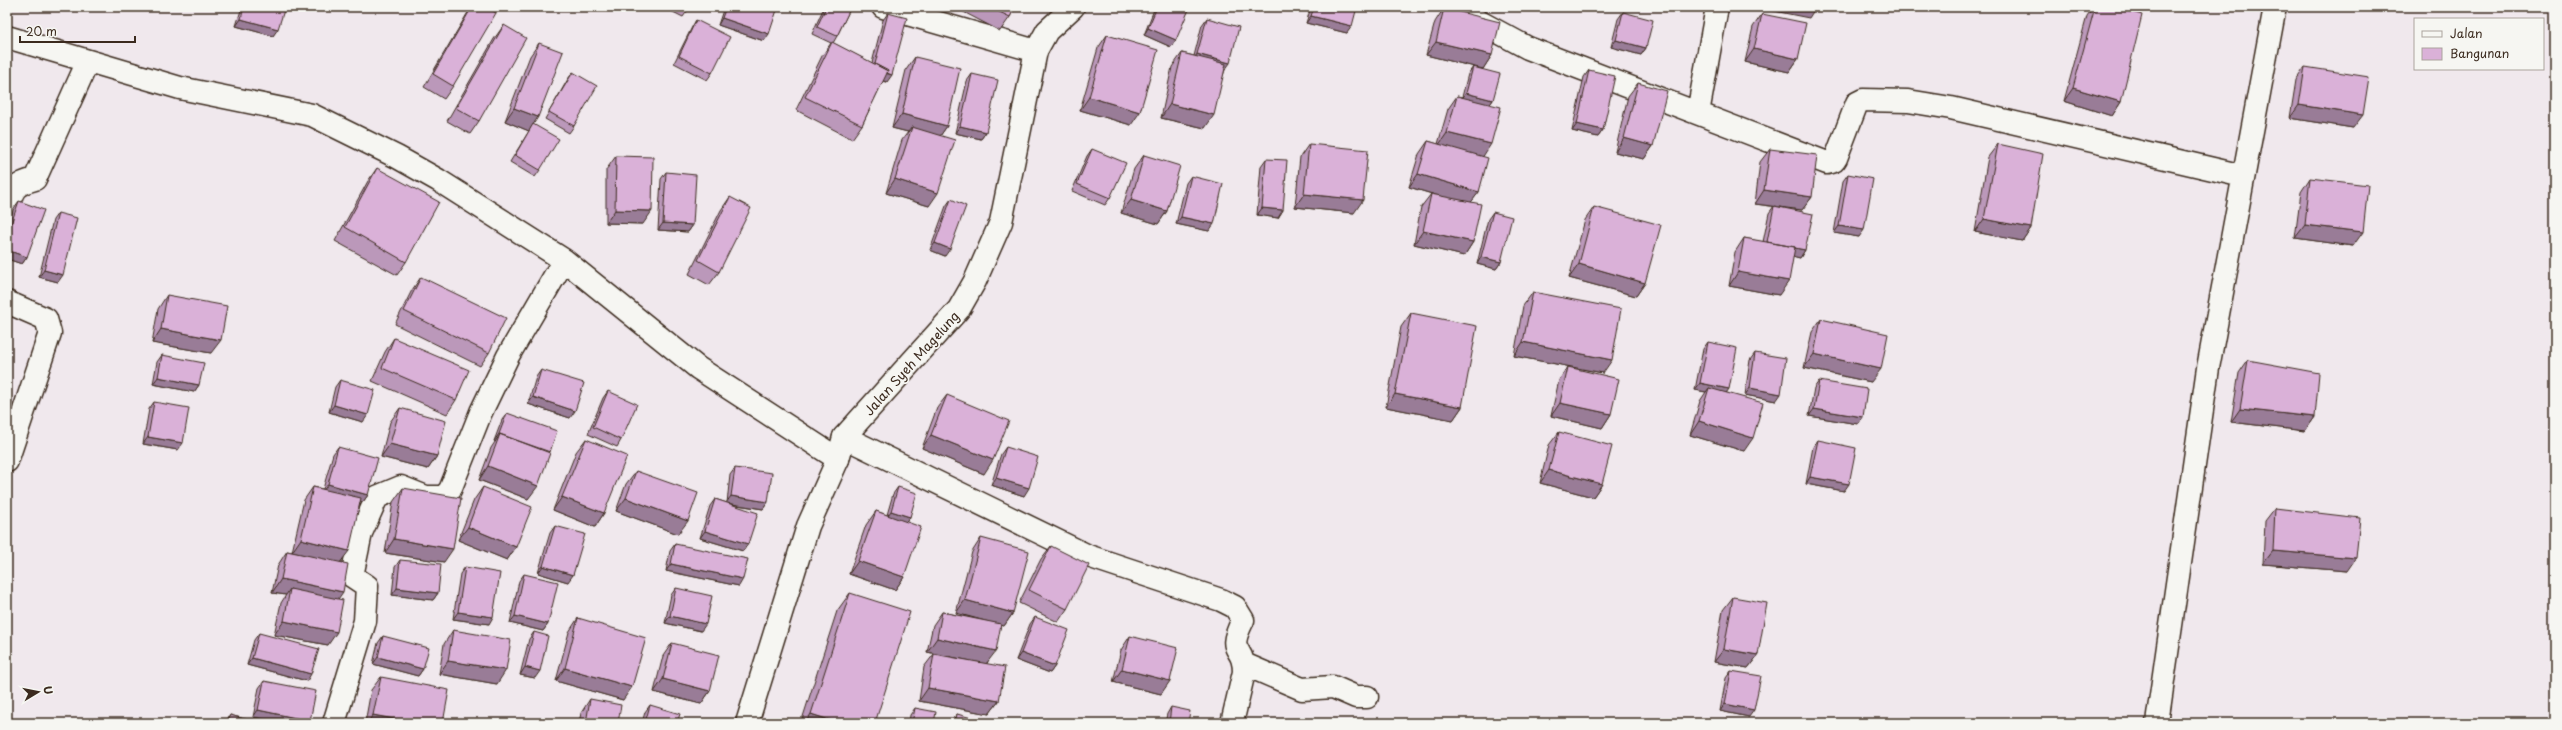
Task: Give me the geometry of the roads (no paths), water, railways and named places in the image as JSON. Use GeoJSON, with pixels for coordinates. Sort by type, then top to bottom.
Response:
{"type":"FeatureCollection","features":[{"type":"Feature","properties":{"kind":"street"},"geometry":{"type":"LineString","coordinates":[[883,7],[1036,51]]}},
{"type":"Feature","properties":{"kind":"street","name":"Jalan Syeh Magelung"},"geometry":{"type":"LineString","coordinates":[[747,723],[808,526],[838,459],[844,437],[959,309],[975,281],[1001,222],[1036,51],[1048,31],[1073,7]]}},
{"type":"Feature","properties":{"kind":"street"},"geometry":{"type":"LineString","coordinates":[[1452,7],[1528,48],[1831,162],[1836,158],[1857,102],[1863,100],[1908,101],[2020,123],[2243,176]]}},
{"type":"Feature","properties":{"kind":"street"},"geometry":{"type":"LineString","coordinates":[[1698,113],[1717,7]]}},
{"type":"Feature","properties":{"kind":"street"},"geometry":{"type":"LineString","coordinates":[[2157,723],[2208,368],[2275,7]]}},
{"type":"Feature","properties":{"kind":"street"},"geometry":{"type":"LineString","coordinates":[[7,37],[180,88],[312,115],[438,180],[564,260],[698,368],[838,459]]}},
{"type":"Feature","properties":{"kind":"street"},"geometry":{"type":"LineString","coordinates":[[7,210],[12,191],[21,182],[36,179],[88,61]]}},
{"type":"Feature","properties":{"kind":"street"},"geometry":{"type":"LineString","coordinates":[[334,723],[366,621],[366,586],[352,576],[361,532],[377,497],[401,487],[426,496],[444,497],[450,490],[482,412],[508,356],[564,260]]}},
{"type":"Feature","properties":{"kind":"street"},"geometry":{"type":"LineString","coordinates":[[7,302],[46,319],[50,333],[7,461]]}},
{"type":"Feature","properties":{"kind":"street"},"geometry":{"type":"LineString","coordinates":[[844,437],[1088,556],[1221,600],[1235,607],[1243,620],[1236,634],[1235,647],[1244,664],[1302,689],[1333,687],[1356,697],[1367,697]]}},
{"type":"Feature","properties":{"kind":"street"},"geometry":{"type":"LineString","coordinates":[[1232,723],[1244,664]]}}]}
